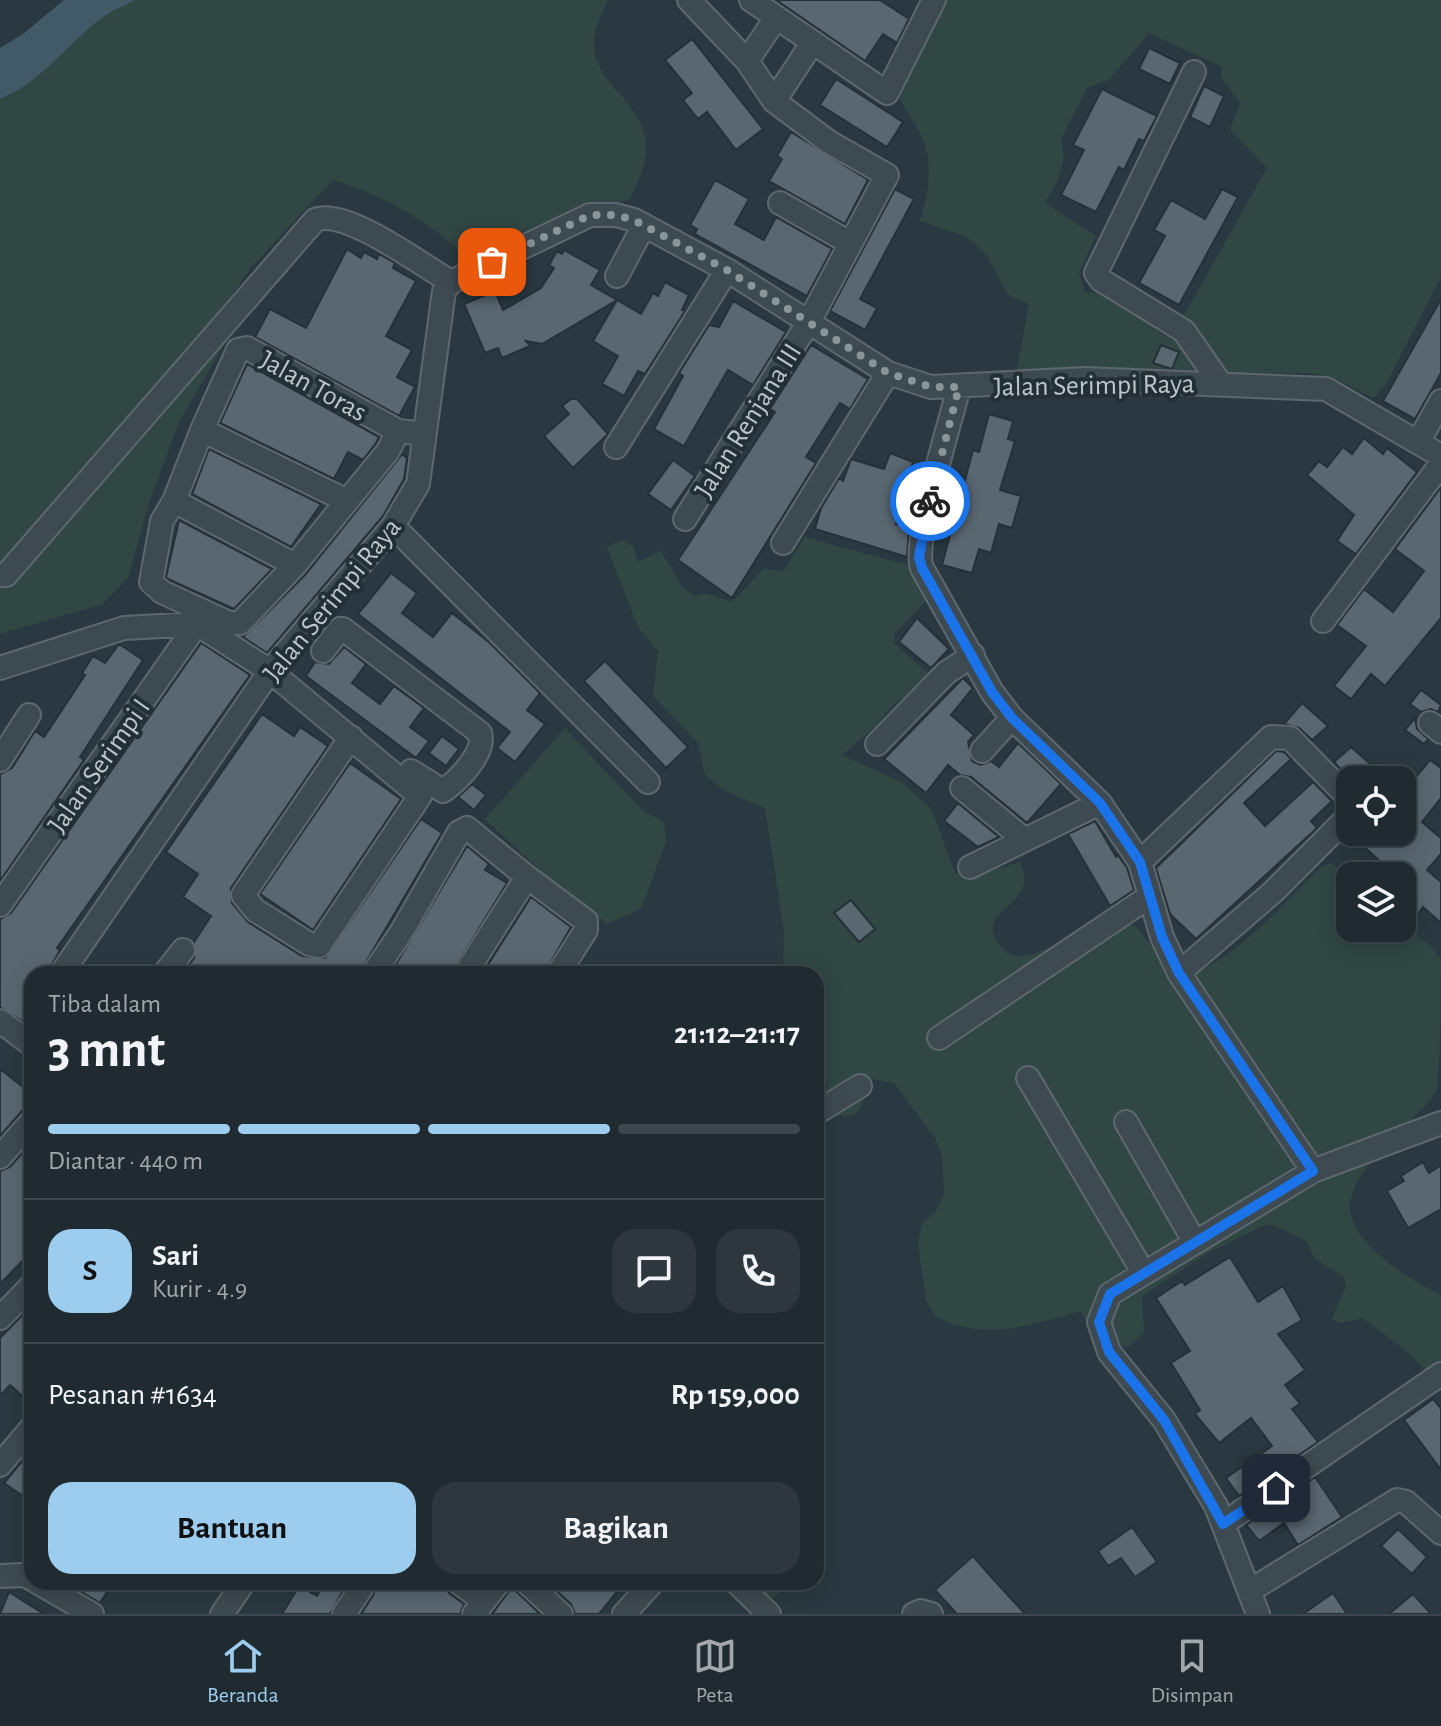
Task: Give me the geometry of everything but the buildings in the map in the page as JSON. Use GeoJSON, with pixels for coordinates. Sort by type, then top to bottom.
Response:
{"type":"FeatureCollection","features":[{"type":"Feature","properties":{"kind":"street"},"geometry":{"type":"LineString","coordinates":[[689,0],[747,61],[774,101],[813,42]]}},
{"type":"Feature","properties":{"kind":"street"},"geometry":{"type":"LineString","coordinates":[[751,0],[887,93],[934,0]]}},
{"type":"Feature","properties":{"kind":"street"},"geometry":{"type":"LineString","coordinates":[[747,61],[776,18]]}},
{"type":"Feature","properties":{"kind":"street","name":"Jalan Serimpi Raya"},"geometry":{"type":"LineString","coordinates":[[1194,72],[1096,273],[1101,280],[1184,331],[1220,383]]}},
{"type":"Feature","properties":{"kind":"street","name":"Jalan Renjana III"},"geometry":{"type":"LineString","coordinates":[[685,519],[810,320],[887,175],[829,142],[774,101]]}},
{"type":"Feature","properties":{"kind":"street"},"geometry":{"type":"LineString","coordinates":[[780,203],[850,243]]}},
{"type":"Feature","properties":{"kind":"street","name":"Jalan Serimpi Raya"},"geometry":{"type":"LineString","coordinates":[[67,966],[274,666],[393,526],[418,484],[441,299],[451,282],[590,215],[616,215],[644,225],[810,320],[888,373],[931,387],[1085,379],[1326,389],[1441,456]]}},
{"type":"Feature","properties":{"kind":"street"},"geometry":{"type":"LineString","coordinates":[[3,575],[315,220],[324,216],[345,219],[451,282]]}},
{"type":"Feature","properties":{"kind":"street"},"geometry":{"type":"LineString","coordinates":[[617,276],[644,225]]}},
{"type":"Feature","properties":{"kind":"street"},"geometry":{"type":"LineString","coordinates":[[616,447],[727,270]]}},
{"type":"Feature","properties":{"kind":"street","name":"Jalan Toras"},"geometry":{"type":"LineString","coordinates":[[202,430],[242,348],[398,431],[424,434]]}},
{"type":"Feature","properties":{"kind":"street"},"geometry":{"type":"LineString","coordinates":[[783,543],[888,373]]}},
{"type":"Feature","properties":{"kind":"street"},"geometry":{"type":"LineString","coordinates":[[959,387],[919,557],[992,692],[1012,718],[1100,803],[1140,862],[1162,937],[1179,973],[1313,1171]]}},
{"type":"Feature","properties":{"kind":"street"},"geometry":{"type":"LineString","coordinates":[[1419,441],[1441,401]]}},
{"type":"Feature","properties":{"kind":"street"},"geometry":{"type":"LineString","coordinates":[[295,565],[183,506],[202,430],[347,501]]}},
{"type":"Feature","properties":{"kind":"street","name":"Jalan Toras"},"geometry":{"type":"LineString","coordinates":[[183,506],[162,521],[151,582],[155,588],[236,624],[244,620],[295,565],[388,451],[398,431]]}},
{"type":"Feature","properties":{"kind":"street"},"geometry":{"type":"LineString","coordinates":[[1323,621],[1441,464]]}},
{"type":"Feature","properties":{"kind":"street"},"geometry":{"type":"LineString","coordinates":[[393,526],[648,782]]}},
{"type":"Feature","properties":{"kind":"street"},"geometry":{"type":"LineString","coordinates":[[0,668],[16,666],[124,628],[197,624],[274,666],[436,789],[448,787],[479,751],[483,742],[480,733],[343,629],[323,651]]}},
{"type":"Feature","properties":{"kind":"street","name":"Jalan Serimpi I"},"geometry":{"type":"LineString","coordinates":[[0,905],[197,624]]}},
{"type":"Feature","properties":{"kind":"street"},"geometry":{"type":"LineString","coordinates":[[877,744],[946,673],[973,655]]}},
{"type":"Feature","properties":{"kind":"street"},"geometry":{"type":"LineString","coordinates":[[274,666],[420,796],[319,946],[309,944],[247,903],[243,895],[246,886],[351,737]]}},
{"type":"Feature","properties":{"kind":"street"},"geometry":{"type":"LineString","coordinates":[[0,760],[29,715]]}},
{"type":"Feature","properties":{"kind":"street"},"geometry":{"type":"LineString","coordinates":[[982,751],[1012,718]]}},
{"type":"Feature","properties":{"kind":"street"},"geometry":{"type":"LineString","coordinates":[[1140,862],[1271,737],[1290,738],[1336,785]]}},
{"type":"Feature","properties":{"kind":"street"},"geometry":{"type":"LineString","coordinates":[[962,788],[1025,840]]}},
{"type":"Feature","properties":{"kind":"street"},"geometry":{"type":"LineString","coordinates":[[970,867],[1100,803]]}},
{"type":"Feature","properties":{"kind":"street"},"geometry":{"type":"LineString","coordinates":[[378,966],[463,829],[471,829],[527,877],[586,921],[586,930],[563,966]]}},
{"type":"Feature","properties":{"kind":"street"},"geometry":{"type":"LineString","coordinates":[[1179,973],[1273,892],[1336,829]]}},
{"type":"Feature","properties":{"kind":"street"},"geometry":{"type":"LineString","coordinates":[[470,966],[527,877]]}},
{"type":"Feature","properties":{"kind":"street"},"geometry":{"type":"LineString","coordinates":[[939,1038],[1150,896]]}},
{"type":"Feature","properties":{"kind":"street"},"geometry":{"type":"LineString","coordinates":[[170,966],[183,950]]}},
{"type":"Feature","properties":{"kind":"street"},"geometry":{"type":"LineString","coordinates":[[0,1021],[24,1030]]}},
{"type":"Feature","properties":{"kind":"street"},"geometry":{"type":"LineString","coordinates":[[1028,1078],[1143,1272]]}},
{"type":"Feature","properties":{"kind":"street"},"geometry":{"type":"LineString","coordinates":[[824,1108],[860,1086]]}},
{"type":"Feature","properties":{"kind":"street"},"geometry":{"type":"LineString","coordinates":[[1126,1122],[1194,1241]]}},
{"type":"Feature","properties":{"kind":"street"},"geometry":{"type":"LineString","coordinates":[[1258,1614],[1223,1524],[1164,1420],[1109,1352],[1099,1322],[1110,1294],[1313,1171],[1441,1123]]}},
{"type":"Feature","properties":{"kind":"street"},"geometry":{"type":"LineString","coordinates":[[0,1157],[24,1130]]}},
{"type":"Feature","properties":{"kind":"street"},"geometry":{"type":"LineString","coordinates":[[0,1318],[24,1293]]}},
{"type":"Feature","properties":{"kind":"street"},"geometry":{"type":"LineString","coordinates":[[1223,1524],[1441,1374]]}},
{"type":"Feature","properties":{"kind":"street"},"geometry":{"type":"LineString","coordinates":[[0,1465],[24,1436]]}},
{"type":"Feature","properties":{"kind":"street"},"geometry":{"type":"LineString","coordinates":[[1251,1590],[1397,1500],[1406,1502],[1441,1533]]}},
{"type":"Feature","properties":{"kind":"street"},"geometry":{"type":"LineString","coordinates":[[0,1576],[10,1574],[24,1578]]}},
{"type":"Feature","properties":{"kind":"street"},"geometry":{"type":"LineString","coordinates":[[50,1590],[92,1614]]}},
{"type":"Feature","properties":{"kind":"street"},"geometry":{"type":"LineString","coordinates":[[222,1614],[238,1590]]}},
{"type":"Feature","properties":{"kind":"street"},"geometry":{"type":"LineString","coordinates":[[344,1614],[360,1590]]}},
{"type":"Feature","properties":{"kind":"street"},"geometry":{"type":"LineString","coordinates":[[464,1590],[479,1608],[493,1590]]}},
{"type":"Feature","properties":{"kind":"street"},"geometry":{"type":"LineString","coordinates":[[535,1590],[561,1614]]}},
{"type":"Feature","properties":{"kind":"street"},"geometry":{"type":"LineString","coordinates":[[624,1614],[646,1590]]}},
{"type":"Feature","properties":{"kind":"street"},"geometry":{"type":"LineString","coordinates":[[744,1590],[769,1614]]}},
{"type":"Feature","properties":{"kind":"street"},"geometry":{"type":"LineString","coordinates":[[914,1614],[931,1614]]}},
{"type":"Feature","properties":{"kind":"green space"},"geometry":{"type":"Polygon","coordinates":[[[135,0],[608,0],[596,29],[595,52],[602,71],[639,120],[645,140],[643,166],[629,200],[578,209],[464,256],[436,231],[403,210],[333,180],[253,265],[227,302],[232,331],[179,422],[148,506],[128,578],[103,604],[0,634],[0,99],[42,73],[102,18],[135,0]]]}},
{"type":"Feature","properties":{"kind":"green space"},"geometry":{"type":"Polygon","coordinates":[[[943,0],[1441,0],[1441,277],[1385,386],[1373,398],[1338,380],[1312,373],[1015,379],[1029,304],[1008,295],[987,256],[969,238],[920,221],[927,190],[928,158],[922,137],[900,97],[943,0]],[[1149,33],[1109,80],[1087,88],[1061,139],[1062,165],[1058,180],[1045,203],[1096,236],[1079,273],[1085,292],[1109,294],[1166,337],[1183,317],[1267,168],[1230,130],[1240,103],[1221,77],[1222,67],[1149,33]]]}},
{"type":"Feature","properties":{"kind":"green space"},"geometry":{"type":"Polygon","coordinates":[[[805,537],[911,566],[928,599],[895,633],[894,644],[931,675],[890,708],[876,726],[842,755],[903,783],[932,810],[955,873],[969,877],[1021,862],[1023,887],[994,922],[995,938],[1007,953],[1022,956],[1044,950],[1067,940],[1086,923],[1127,924],[1138,928],[1175,981],[1218,961],[1237,947],[1321,867],[1332,863],[1336,867],[1336,942],[1416,942],[1416,936],[1441,959],[1437,1088],[1427,1104],[1365,1169],[1351,1198],[1351,1213],[1356,1228],[1381,1256],[1413,1280],[1441,1295],[1441,1387],[1411,1355],[1363,1318],[1341,1323],[1332,1319],[1346,1286],[1344,1277],[1315,1259],[1306,1241],[1273,1225],[1264,1225],[1208,1253],[1142,1296],[1144,1332],[1130,1346],[1120,1347],[1091,1330],[1081,1311],[1026,1326],[990,1330],[972,1329],[936,1317],[926,1301],[918,1243],[922,1223],[936,1211],[944,1194],[942,1155],[935,1138],[894,1083],[866,1078],[863,1101],[856,1113],[849,1116],[824,1113],[824,1096],[828,1085],[824,1080],[824,966],[783,966],[784,931],[765,808],[725,791],[705,775],[698,743],[653,696],[658,652],[638,627],[607,547],[622,540],[634,547],[637,562],[661,551],[683,588],[696,596],[705,593],[732,602],[764,568],[783,572],[805,537]]]}},
{"type":"Feature","properties":{"kind":"green space"},"geometry":{"type":"Polygon","coordinates":[[[565,728],[643,811],[664,822],[666,842],[641,909],[607,924],[548,878],[485,819],[565,728]]]}},
{"type":"Feature","properties":{"kind":"green space"},"geometry":{"type":"Polygon","coordinates":[[[750,1590],[786,1590],[762,1603],[750,1590]]]}},
{"type":"Feature","properties":{"kind":"water"},"geometry":{"type":"Polygon","coordinates":[[[64,0],[135,0],[102,18],[42,73],[0,99],[0,48],[23,34],[64,0]]]}},
{"type":"Feature","properties":{"kind":"way so far"},"geometry":{"type":"LineString","coordinates":[[492,262],[590,215],[616,215],[634,220],[727,270],[810,320],[888,373],[931,387],[959,387],[930,501]]}},
{"type":"Feature","properties":{"kind":"route"},"geometry":{"type":"LineString","coordinates":[[930,501],[923,529],[920,563],[946,605],[982,676],[1012,718],[1084,786],[1113,821],[1140,862],[1162,937],[1179,973],[1313,1171],[1132,1278],[1110,1294],[1099,1322],[1109,1352],[1164,1420],[1216,1506],[1223,1524],[1276,1488]]}}]}
